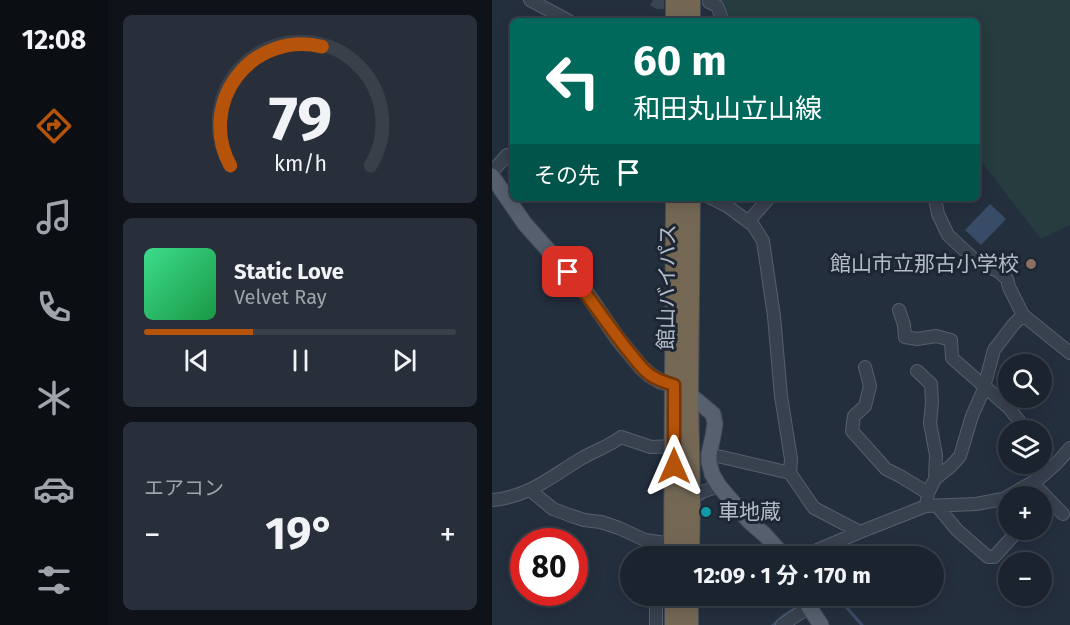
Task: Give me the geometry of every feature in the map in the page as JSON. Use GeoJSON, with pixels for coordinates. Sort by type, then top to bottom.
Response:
{"type":"FeatureCollection","features":[{"type":"Feature","properties":{"kind":"highway"},"geometry":{"type":"LineString","coordinates":[[675,0],[675,18]]}},
{"type":"Feature","properties":{"kind":"highway"},"geometry":{"type":"LineString","coordinates":[[691,0],[691,18]]}},
{"type":"Feature","properties":{"kind":"highway","name":"館山バイパス"},"geometry":{"type":"LineString","coordinates":[[675,201],[681,389],[691,499],[690,546]]}},
{"type":"Feature","properties":{"kind":"highway","name":"館山バイパス"},"geometry":{"type":"LineString","coordinates":[[674,546],[674,446],[681,389],[691,201]]}},
{"type":"Feature","properties":{"kind":"highway"},"geometry":{"type":"LineString","coordinates":[[668,606],[674,625]]}},
{"type":"Feature","properties":{"kind":"highway"},"geometry":{"type":"LineString","coordinates":[[689,625],[690,606]]}},
{"type":"Feature","properties":{"kind":"main road"},"geometry":{"type":"LineString","coordinates":[[492,174],[525,224],[578,283],[642,368],[660,381],[681,389],[712,414],[715,424],[709,454],[712,474],[719,486],[749,521],[775,546]]}},
{"type":"Feature","properties":{"kind":"main road"},"geometry":{"type":"LineString","coordinates":[[809,606],[820,625]]}},
{"type":"Feature","properties":{"kind":"street"},"geometry":{"type":"LineString","coordinates":[[530,0],[563,18]]}},
{"type":"Feature","properties":{"kind":"street"},"geometry":{"type":"LineString","coordinates":[[709,2],[717,6],[722,18]]}},
{"type":"Feature","properties":{"kind":"street"},"geometry":{"type":"LineString","coordinates":[[492,174],[507,155],[510,155]]}},
{"type":"Feature","properties":{"kind":"street"},"geometry":{"type":"LineString","coordinates":[[717,201],[753,225],[764,241],[781,396],[791,459],[790,473],[814,508],[860,532]]}},
{"type":"Feature","properties":{"kind":"street"},"geometry":{"type":"LineString","coordinates":[[748,222],[766,201]]}},
{"type":"Feature","properties":{"kind":"street"},"geometry":{"type":"LineString","coordinates":[[935,201],[948,235],[978,263],[998,271],[1006,279],[1023,315],[1070,353]]}},
{"type":"Feature","properties":{"kind":"street"},"geometry":{"type":"LineString","coordinates":[[899,310],[905,337],[917,339],[936,336],[951,340],[952,358],[1009,408],[1018,420]]}},
{"type":"Feature","properties":{"kind":"street"},"geometry":{"type":"LineString","coordinates":[[935,479],[960,456],[994,350],[1023,315]]}},
{"type":"Feature","properties":{"kind":"street"},"geometry":{"type":"LineString","coordinates":[[865,367],[870,386],[865,406],[854,417],[852,431],[886,469],[928,493],[932,506],[988,557],[994,557],[1010,540]]}},
{"type":"Feature","properties":{"kind":"street"},"geometry":{"type":"LineString","coordinates":[[917,371],[931,384],[930,423],[936,455],[935,479],[928,493]]}},
{"type":"Feature","properties":{"kind":"street"},"geometry":{"type":"LineString","coordinates":[[492,500],[507,499],[530,490],[555,477],[596,450],[608,447],[621,437],[651,447],[674,446]]}},
{"type":"Feature","properties":{"kind":"street"},"geometry":{"type":"LineString","coordinates":[[827,546],[932,506],[976,504],[1003,499],[1036,480],[1056,464],[1070,448]]}},
{"type":"Feature","properties":{"kind":"street"},"geometry":{"type":"LineString","coordinates":[[709,454],[790,473]]}},
{"type":"Feature","properties":{"kind":"street"},"geometry":{"type":"LineString","coordinates":[[1034,474],[1036,480],[1063,514]]}},
{"type":"Feature","properties":{"kind":"street"},"geometry":{"type":"LineString","coordinates":[[691,499],[719,486]]}},
{"type":"Feature","properties":{"kind":"street"},"geometry":{"type":"LineString","coordinates":[[530,490],[553,509],[619,528],[662,546]]}},
{"type":"Feature","properties":{"kind":"street"},"geometry":{"type":"LineString","coordinates":[[656,625],[662,606]]}},
{"type":"Feature","properties":{"kind":"street"},"geometry":{"type":"LineString","coordinates":[[782,625],[801,606]]}},
{"type":"Feature","properties":{"kind":"green space"},"geometry":{"type":"Polygon","coordinates":[[[720,0],[1070,0],[1070,225],[1041,239],[980,160],[980,18],[729,18],[720,0]]]}},
{"type":"Feature","properties":{"kind":"water"},"geometry":{"type":"Polygon","coordinates":[[[990,204],[1006,219],[981,245],[965,230],[990,204]]]}},
{"type":"Feature","properties":{"kind":"waterway"},"geometry":{"type":"LineString","coordinates":[[773,625],[798,606]]}},
{"type":"Feature","properties":{"kind":"waterway"},"geometry":{"type":"LineString","coordinates":[[845,606],[862,625]]}},
{"type":"Feature","properties":{"kind":"tunnel"},"geometry":{"type":"LineString","coordinates":[[653,0],[658,3],[709,2]]}},
{"type":"Feature","properties":{"kind":"place","name":"館山市立那古小学校"},"geometry":{"type":"Point","coordinates":[1031,264]}},
{"type":"Feature","properties":{"kind":"place","name":"車地蔵"},"geometry":{"type":"Point","coordinates":[706,512]}},
{"type":"Feature","properties":{"kind":"route"},"geometry":{"type":"LineString","coordinates":[[568,272],[642,368],[660,381],[674,385],[674,466]]}}]}
